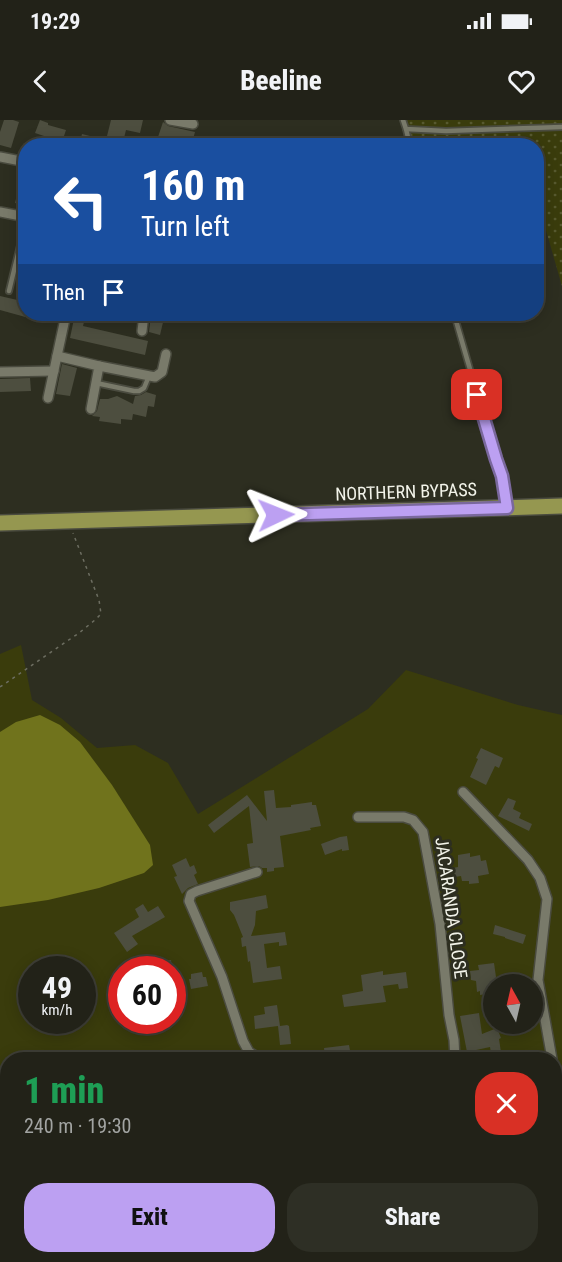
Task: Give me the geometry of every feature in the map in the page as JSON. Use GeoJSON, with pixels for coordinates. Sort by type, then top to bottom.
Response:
{"type":"FeatureCollection","features":[{"type":"Feature","properties":{"kind":"main road","name":"NORTHERN BYPASS"},"geometry":{"type":"LineString","coordinates":[[0,523],[562,506]]}},
{"type":"Feature","properties":{"kind":"street"},"geometry":{"type":"LineString","coordinates":[[170,120],[193,124]]}},
{"type":"Feature","properties":{"kind":"street"},"geometry":{"type":"LineString","coordinates":[[0,157],[18,160]]}},
{"type":"Feature","properties":{"kind":"street"},"geometry":{"type":"LineString","coordinates":[[0,212],[18,217]]}},
{"type":"Feature","properties":{"kind":"street"},"geometry":{"type":"LineString","coordinates":[[48,398],[64,321]]}},
{"type":"Feature","properties":{"kind":"street"},"geometry":{"type":"LineString","coordinates":[[142,331],[143,321]]}},
{"type":"Feature","properties":{"kind":"street"},"geometry":{"type":"LineString","coordinates":[[57,356],[155,377],[162,372],[166,354]]}},
{"type":"Feature","properties":{"kind":"street"},"geometry":{"type":"LineString","coordinates":[[91,409],[99,366]]}},
{"type":"Feature","properties":{"kind":"street"},"geometry":{"type":"LineString","coordinates":[[0,372],[54,371]]}},
{"type":"Feature","properties":{"kind":"street"},"geometry":{"type":"LineString","coordinates":[[463,792],[528,860],[540,878],[547,899],[538,980],[550,1052]]}},
{"type":"Feature","properties":{"kind":"street","name":"JACARANDA CLOSE"},"geometry":{"type":"LineString","coordinates":[[358,817],[404,817],[413,820],[423,832],[440,924],[448,1014],[455,1052]]}},
{"type":"Feature","properties":{"kind":"street"},"geometry":{"type":"LineString","coordinates":[[249,1052],[243,1041],[222,977],[189,901],[191,894],[197,891],[257,872]]}},
{"type":"Feature","properties":{"kind":"lane"},"geometry":{"type":"LineString","coordinates":[[403,120],[408,138]]}},
{"type":"Feature","properties":{"kind":"lane"},"geometry":{"type":"LineString","coordinates":[[406,129],[446,131],[562,127]]}},
{"type":"Feature","properties":{"kind":"lane"},"geometry":{"type":"LineString","coordinates":[[9,291],[18,253]]}},
{"type":"Feature","properties":{"kind":"lane"},"geometry":{"type":"LineString","coordinates":[[456,321],[502,476],[507,508]]}},
{"type":"Feature","properties":{"kind":"lane"},"geometry":{"type":"LineString","coordinates":[[96,383],[139,391],[144,388],[149,376]]}},
{"type":"Feature","properties":{"kind":"path"},"geometry":{"type":"LineString","coordinates":[[0,687],[79,633],[101,614],[99,600],[69,521]]}},
{"type":"Feature","properties":{"kind":"shaded area"},"geometry":{"type":"Polygon","coordinates":[[[400,120],[562,120],[562,286],[544,223],[544,138],[406,138],[400,120]]]}},
{"type":"Feature","properties":{"kind":"shaded area"},"geometry":{"type":"Polygon","coordinates":[[[21,645],[32,700],[61,718],[97,748],[135,745],[168,763],[198,814],[368,709],[406,670],[518,705],[562,715],[562,1052],[0,1052],[0,654],[21,645]]]}},
{"type":"Feature","properties":{"kind":"shaded area"},"geometry":{"type":"Polygon","coordinates":[[[40,715],[60,725],[80,742],[112,785],[150,845],[153,865],[144,873],[99,888],[48,900],[0,907],[0,732],[16,722],[40,715]]]}},
{"type":"Feature","properties":{"kind":"building"},"geometry":{"type":"Polygon","coordinates":[[[4,120],[19,122],[11,148],[0,145],[0,132],[4,120]]]}},
{"type":"Feature","properties":{"kind":"building"},"geometry":{"type":"Polygon","coordinates":[[[40,120],[66,130],[63,138],[50,138],[35,133],[40,120]]]}},
{"type":"Feature","properties":{"kind":"building"},"geometry":{"type":"Polygon","coordinates":[[[111,120],[143,120],[140,133],[126,130],[124,138],[106,138],[111,120]]]}},
{"type":"Feature","properties":{"kind":"building"},"geometry":{"type":"Polygon","coordinates":[[[163,122],[168,126],[195,132],[193,138],[158,138],[163,122]]]}},
{"type":"Feature","properties":{"kind":"building"},"geometry":{"type":"Polygon","coordinates":[[[82,134],[98,138],[81,138],[82,134]]]}},
{"type":"Feature","properties":{"kind":"building"},"geometry":{"type":"Polygon","coordinates":[[[0,296],[18,300],[18,315],[0,310],[0,296]]]}},
{"type":"Feature","properties":{"kind":"building"},"geometry":{"type":"Polygon","coordinates":[[[74,321],[84,321],[83,326],[148,341],[145,355],[70,338],[74,321]]]}},
{"type":"Feature","properties":{"kind":"building"},"geometry":{"type":"Polygon","coordinates":[[[150,321],[163,321],[160,335],[149,332],[150,321]]]}},
{"type":"Feature","properties":{"kind":"building"},"geometry":{"type":"Polygon","coordinates":[[[62,364],[77,368],[70,396],[56,394],[62,364]]]}},
{"type":"Feature","properties":{"kind":"building"},"geometry":{"type":"Polygon","coordinates":[[[30,378],[31,391],[0,392],[0,379],[30,378]]]}},
{"type":"Feature","properties":{"kind":"building"},"geometry":{"type":"Polygon","coordinates":[[[146,392],[156,395],[154,407],[148,406],[146,417],[133,414],[132,420],[121,419],[121,424],[99,421],[100,417],[92,416],[97,411],[100,399],[117,396],[133,404],[135,396],[146,392]]]}},
{"type":"Feature","properties":{"kind":"building"},"geometry":{"type":"Polygon","coordinates":[[[481,748],[503,758],[499,768],[495,766],[486,785],[470,777],[481,748]]]}},
{"type":"Feature","properties":{"kind":"building"},"geometry":{"type":"Polygon","coordinates":[[[274,790],[276,808],[312,802],[312,805],[316,805],[321,826],[280,836],[284,867],[274,868],[274,871],[267,872],[267,868],[250,867],[247,844],[253,843],[249,806],[214,833],[208,825],[247,795],[267,821],[264,791],[274,790]]]}},
{"type":"Feature","properties":{"kind":"building"},"geometry":{"type":"Polygon","coordinates":[[[508,798],[516,801],[513,809],[521,813],[519,818],[532,824],[529,831],[498,816],[508,798]]]}},
{"type":"Feature","properties":{"kind":"building"},"geometry":{"type":"Polygon","coordinates":[[[347,836],[349,850],[342,851],[342,849],[325,855],[321,844],[347,836]]]}},
{"type":"Feature","properties":{"kind":"building"},"geometry":{"type":"Polygon","coordinates":[[[470,853],[470,857],[480,855],[481,861],[486,860],[489,874],[478,876],[479,883],[469,884],[469,881],[462,881],[461,876],[455,877],[453,868],[458,867],[458,855],[470,853]]]}},
{"type":"Feature","properties":{"kind":"building"},"geometry":{"type":"Polygon","coordinates":[[[186,858],[190,867],[194,865],[197,873],[194,875],[198,884],[188,888],[182,894],[174,877],[177,876],[172,865],[186,858]]]}},
{"type":"Feature","properties":{"kind":"building"},"geometry":{"type":"Polygon","coordinates":[[[266,895],[268,908],[256,911],[251,936],[285,932],[287,945],[279,946],[279,942],[264,944],[267,968],[280,966],[282,979],[253,983],[246,946],[242,947],[241,938],[243,937],[230,910],[230,902],[266,895]]]}},
{"type":"Feature","properties":{"kind":"building"},"geometry":{"type":"Polygon","coordinates":[[[143,904],[148,912],[158,906],[165,917],[132,936],[138,944],[127,952],[114,933],[139,917],[135,909],[143,904]]]}},
{"type":"Feature","properties":{"kind":"building"},"geometry":{"type":"Polygon","coordinates":[[[495,925],[526,935],[523,944],[493,934],[495,925]]]}},
{"type":"Feature","properties":{"kind":"building"},"geometry":{"type":"Polygon","coordinates":[[[494,963],[496,974],[483,974],[483,995],[480,995],[480,991],[477,992],[476,981],[471,980],[470,971],[479,970],[478,965],[494,963]]]}},
{"type":"Feature","properties":{"kind":"building"},"geometry":{"type":"Polygon","coordinates":[[[383,971],[383,975],[406,972],[408,988],[399,989],[398,984],[383,986],[386,1002],[344,1007],[342,995],[363,991],[361,975],[383,971]]]}},
{"type":"Feature","properties":{"kind":"building"},"geometry":{"type":"Polygon","coordinates":[[[202,972],[208,986],[191,989],[189,979],[191,979],[191,974],[202,972]]]}},
{"type":"Feature","properties":{"kind":"building"},"geometry":{"type":"Polygon","coordinates":[[[277,1005],[280,1026],[289,1026],[291,1044],[280,1045],[278,1026],[255,1029],[254,1016],[265,1014],[264,1007],[277,1005]]]}},
{"type":"Feature","properties":{"kind":"building"},"geometry":{"type":"Polygon","coordinates":[[[479,1013],[482,1034],[499,1034],[501,1052],[491,1052],[490,1047],[467,1052],[460,1016],[479,1013]]]}},
{"type":"Feature","properties":{"kind":"building"},"geometry":{"type":"Polygon","coordinates":[[[349,1045],[350,1052],[324,1052],[324,1048],[349,1045]]]}},
{"type":"Feature","properties":{"kind":"route"},"geometry":{"type":"LineString","coordinates":[[276,515],[507,508],[502,476],[477,395]]}}]}
